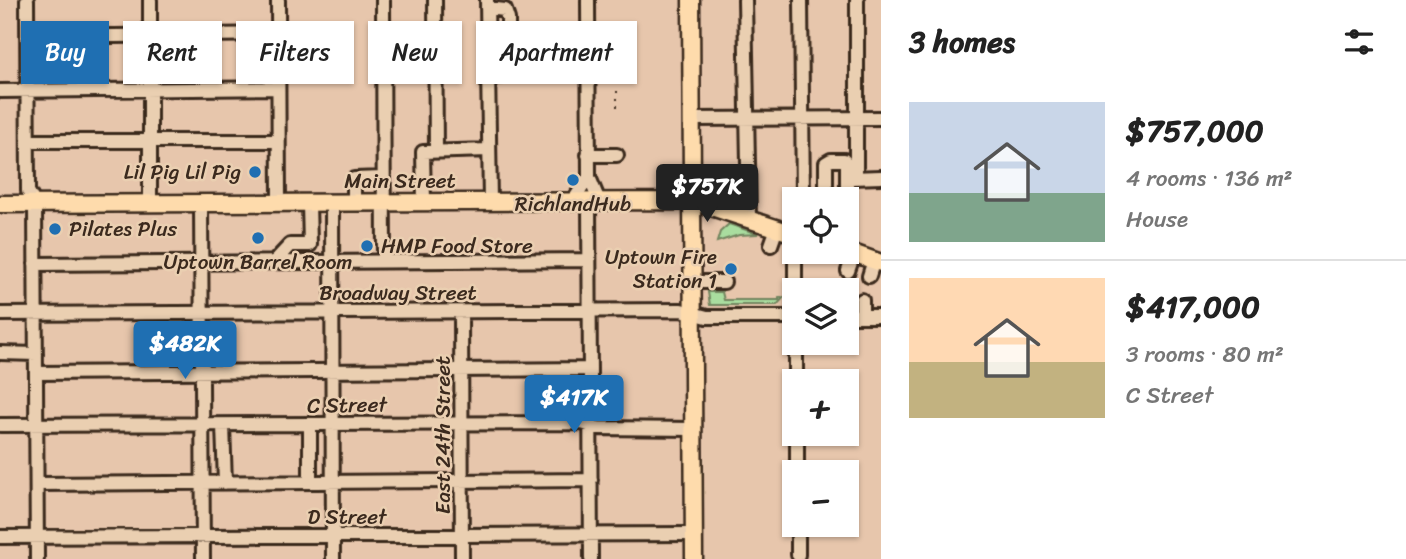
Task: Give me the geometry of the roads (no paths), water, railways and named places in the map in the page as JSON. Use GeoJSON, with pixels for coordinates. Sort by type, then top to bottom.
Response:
{"type":"FeatureCollection","features":[{"type":"Feature","properties":{"kind":"main road"},"geometry":{"type":"LineString","coordinates":[[691,0],[694,559]]}},
{"type":"Feature","properties":{"kind":"main road","name":"Main Street"},"geometry":{"type":"LineString","coordinates":[[0,204],[692,201],[782,230]]}},
{"type":"Feature","properties":{"kind":"main road"},"geometry":{"type":"LineString","coordinates":[[859,258],[875,266]]}},
{"type":"Feature","properties":{"kind":"street"},"geometry":{"type":"LineString","coordinates":[[27,0],[27,21]]}},
{"type":"Feature","properties":{"kind":"street"},"geometry":{"type":"LineString","coordinates":[[149,21],[150,0]]}},
{"type":"Feature","properties":{"kind":"street"},"geometry":{"type":"LineString","coordinates":[[278,0],[278,21]]}},
{"type":"Feature","properties":{"kind":"street"},"geometry":{"type":"LineString","coordinates":[[383,0],[384,261]]}},
{"type":"Feature","properties":{"kind":"street"},"geometry":{"type":"LineString","coordinates":[[424,202],[429,152],[435,0]]}},
{"type":"Feature","properties":{"kind":"street"},"geometry":{"type":"LineString","coordinates":[[588,0],[591,559]]}},
{"type":"Feature","properties":{"kind":"street"},"geometry":{"type":"LineString","coordinates":[[745,0],[749,218]]}},
{"type":"Feature","properties":{"kind":"street"},"geometry":{"type":"LineString","coordinates":[[801,0],[803,187]]}},
{"type":"Feature","properties":{"kind":"street"},"geometry":{"type":"LineString","coordinates":[[851,187],[857,118],[857,0]]}},
{"type":"Feature","properties":{"kind":"street"},"geometry":{"type":"LineString","coordinates":[[487,4],[505,10],[508,21]]}},
{"type":"Feature","properties":{"kind":"street"},"geometry":{"type":"LineString","coordinates":[[27,84],[28,191],[35,204],[37,559]]}},
{"type":"Feature","properties":{"kind":"street"},"geometry":{"type":"LineString","coordinates":[[149,84],[150,203]]}},
{"type":"Feature","properties":{"kind":"street"},"geometry":{"type":"LineString","coordinates":[[278,84],[279,203]]}},
{"type":"Feature","properties":{"kind":"street"},"geometry":{"type":"LineString","coordinates":[[489,84],[490,202]]}},
{"type":"Feature","properties":{"kind":"street"},"geometry":{"type":"LineString","coordinates":[[0,90],[278,88]]}},
{"type":"Feature","properties":{"kind":"street"},"geometry":{"type":"LineString","coordinates":[[692,119],[881,118]]}},
{"type":"Feature","properties":{"kind":"street"},"geometry":{"type":"LineString","coordinates":[[28,141],[278,141]]}},
{"type":"Feature","properties":{"kind":"street"},"geometry":{"type":"LineString","coordinates":[[429,152],[489,150]]}},
{"type":"Feature","properties":{"kind":"street"},"geometry":{"type":"LineString","coordinates":[[589,155],[617,155]]}},
{"type":"Feature","properties":{"kind":"street"},"geometry":{"type":"LineString","coordinates":[[826,187],[827,161],[846,161],[852,178]]}},
{"type":"Feature","properties":{"kind":"street"},"geometry":{"type":"LineString","coordinates":[[587,201],[589,177]]}},
{"type":"Feature","properties":{"kind":"street"},"geometry":{"type":"LineString","coordinates":[[852,178],[881,177]]}},
{"type":"Feature","properties":{"kind":"street"},"geometry":{"type":"LineString","coordinates":[[354,202],[354,179],[383,178]]}},
{"type":"Feature","properties":{"kind":"street"},"geometry":{"type":"LineString","coordinates":[[274,262],[290,245],[310,245],[309,202]]}},
{"type":"Feature","properties":{"kind":"street"},"geometry":{"type":"LineString","coordinates":[[332,202],[333,559]]}},
{"type":"Feature","properties":{"kind":"street"},"geometry":{"type":"LineString","coordinates":[[201,203],[203,559]]}},
{"type":"Feature","properties":{"kind":"street"},"geometry":{"type":"LineString","coordinates":[[771,245],[777,228]]}},
{"type":"Feature","properties":{"kind":"street"},"geometry":{"type":"LineString","coordinates":[[35,264],[589,260]]}},
{"type":"Feature","properties":{"kind":"street"},"geometry":{"type":"LineString","coordinates":[[848,271],[849,264]]}},
{"type":"Feature","properties":{"kind":"street"},"geometry":{"type":"LineString","coordinates":[[693,282],[724,282]]}},
{"type":"Feature","properties":{"kind":"street"},"geometry":{"type":"LineString","coordinates":[[862,300],[862,316],[881,316]]}},
{"type":"Feature","properties":{"kind":"street","name":"Broadway Street"},"geometry":{"type":"LineString","coordinates":[[0,314],[681,310],[707,317],[782,317]]}},
{"type":"Feature","properties":{"kind":"street","name":"East 24th Street"},"geometry":{"type":"LineString","coordinates":[[461,312],[462,559]]}},
{"type":"Feature","properties":{"kind":"street"},"geometry":{"type":"LineString","coordinates":[[0,353],[36,354]]}},
{"type":"Feature","properties":{"kind":"street"},"geometry":{"type":"LineString","coordinates":[[36,373],[590,369]]}},
{"type":"Feature","properties":{"kind":"street","name":"C Street"},"geometry":{"type":"LineString","coordinates":[[0,425],[582,423],[598,428],[693,429]]}},
{"type":"Feature","properties":{"kind":"street"},"geometry":{"type":"LineString","coordinates":[[223,425],[225,482]]}},
{"type":"Feature","properties":{"kind":"street"},"geometry":{"type":"LineString","coordinates":[[310,425],[310,482]]}},
{"type":"Feature","properties":{"kind":"street"},"geometry":{"type":"LineString","coordinates":[[37,484],[591,480]]}},
{"type":"Feature","properties":{"kind":"street","name":"D Street"},"geometry":{"type":"LineString","coordinates":[[0,537],[693,534]]}},
{"type":"Feature","properties":{"kind":"street"},"geometry":{"type":"LineString","coordinates":[[797,537],[798,555]]}},
{"type":"Feature","properties":{"kind":"place","name":"Lil Pig Lil Pig"},"geometry":{"type":"Point","coordinates":[255,172]}},
{"type":"Feature","properties":{"kind":"place","name":"RichlandHub"},"geometry":{"type":"Point","coordinates":[573,180]}},
{"type":"Feature","properties":{"kind":"place","name":"Pilates Plus"},"geometry":{"type":"Point","coordinates":[55,229]}},
{"type":"Feature","properties":{"kind":"place","name":"Uptown Barrel Room"},"geometry":{"type":"Point","coordinates":[258,238]}},
{"type":"Feature","properties":{"kind":"place","name":"HMP Food Store"},"geometry":{"type":"Point","coordinates":[367,246]}},
{"type":"Feature","properties":{"kind":"place","name":"Uptown Fire Station 1"},"geometry":{"type":"Point","coordinates":[731,269]}}]}
